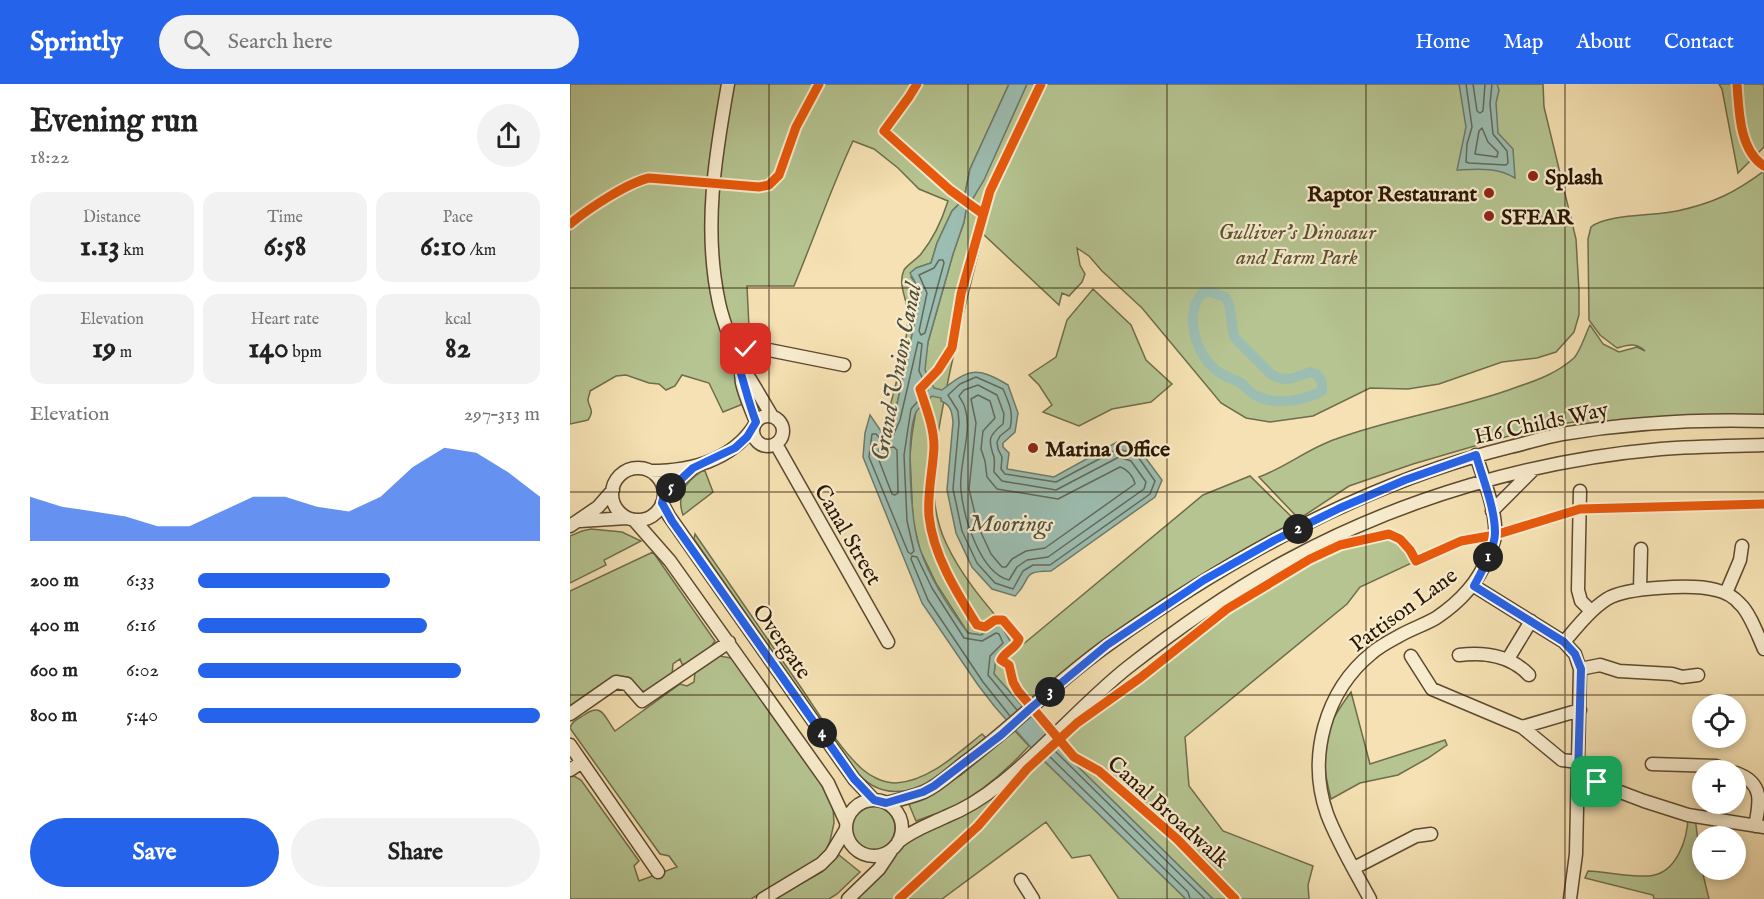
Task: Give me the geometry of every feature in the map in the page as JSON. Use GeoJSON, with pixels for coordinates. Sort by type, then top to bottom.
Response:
{"type":"FeatureCollection","features":[{"type":"Feature","properties":{"kind":"street"},"geometry":{"type":"LineString","coordinates":[[728,84],[714,165],[711,204],[712,266],[719,304],[741,371],[755,424],[754,436],[761,444],[771,445]]}},
{"type":"Feature","properties":{"kind":"street"},"geometry":{"type":"LineString","coordinates":[[734,353],[746,349],[769,350],[844,365]]}},
{"type":"Feature","properties":{"kind":"street"},"geometry":{"type":"LineString","coordinates":[[741,371],[750,379],[772,416]]}},
{"type":"Feature","properties":{"kind":"street"},"geometry":{"type":"LineString","coordinates":[[631,519],[615,506],[613,490],[615,483],[623,473],[636,468],[670,471],[693,468],[735,448],[764,416],[772,416],[780,420],[783,428],[782,438],[771,445],[735,448]]}},
{"type":"Feature","properties":{"kind":"street","name":"H6 Childs Way"},"geometry":{"type":"LineString","coordinates":[[880,802],[915,795],[934,786],[1001,735],[1107,645],[1204,580],[1315,520],[1405,480],[1476,455],[1561,434],[1657,422],[1764,421]]}},
{"type":"Feature","properties":{"kind":"street","name":"Canal Street"},"geometry":{"type":"LineString","coordinates":[[771,445],[781,456],[888,642]]}},
{"type":"Feature","properties":{"kind":"street","name":"H6 Childs Way"},"geometry":{"type":"LineString","coordinates":[[848,899],[879,869],[895,845],[911,832],[959,811],[984,796],[1023,764],[1071,717],[1127,669],[1217,603],[1306,551],[1415,503],[1484,482],[1574,460],[1659,449],[1764,445]]}},
{"type":"Feature","properties":{"kind":"street","name":"Pattison Lane"},"geometry":{"type":"LineString","coordinates":[[1370,899],[1338,840],[1327,813],[1320,784],[1319,754],[1323,730],[1331,704],[1346,681],[1372,652],[1435,618],[1474,586],[1482,572],[1495,535],[1492,512],[1476,455]]}},
{"type":"Feature","properties":{"kind":"street"},"geometry":{"type":"LineString","coordinates":[[575,524],[643,520],[651,516],[663,499],[693,468]]}},
{"type":"Feature","properties":{"kind":"street"},"geometry":{"type":"LineString","coordinates":[[1492,512],[1533,470]]}},
{"type":"Feature","properties":{"kind":"street"},"geometry":{"type":"LineString","coordinates":[[650,471],[660,481],[663,499]]}},
{"type":"Feature","properties":{"kind":"street"},"geometry":{"type":"LineString","coordinates":[[575,524],[598,507],[613,490]]}},
{"type":"Feature","properties":{"kind":"street"},"geometry":{"type":"LineString","coordinates":[[1580,491],[1578,590],[1581,601],[1591,611]]}},
{"type":"Feature","properties":{"kind":"street","name":"Overgate"},"geometry":{"type":"LineString","coordinates":[[663,499],[672,521],[854,779],[880,802]]}},
{"type":"Feature","properties":{"kind":"street","name":"Overgate"},"geometry":{"type":"LineString","coordinates":[[631,519],[670,561],[828,783],[846,826]]}},
{"type":"Feature","properties":{"kind":"street"},"geometry":{"type":"LineString","coordinates":[[1725,593],[1740,560],[1742,546]]}},
{"type":"Feature","properties":{"kind":"street"},"geometry":{"type":"LineString","coordinates":[[1640,589],[1641,549]]}},
{"type":"Feature","properties":{"kind":"street"},"geometry":{"type":"LineString","coordinates":[[1474,586],[1564,642],[1575,654],[1581,669],[1576,854],[1570,899]]}},
{"type":"Feature","properties":{"kind":"street"},"geometry":{"type":"LineString","coordinates":[[1564,642],[1591,611],[1608,598],[1640,589],[1707,588],[1725,593],[1742,605],[1764,649]]}},
{"type":"Feature","properties":{"kind":"street"},"geometry":{"type":"LineString","coordinates":[[1508,659],[1532,621]]}},
{"type":"Feature","properties":{"kind":"street"},"geometry":{"type":"LineString","coordinates":[[570,714],[616,682],[627,684],[642,701],[729,642]]}},
{"type":"Feature","properties":{"kind":"street"},"geometry":{"type":"LineString","coordinates":[[1459,656],[1485,654],[1508,659],[1529,675]]}},
{"type":"Feature","properties":{"kind":"street"},"geometry":{"type":"LineString","coordinates":[[1411,656],[1432,689],[1522,727],[1562,760],[1578,762]]}},
{"type":"Feature","properties":{"kind":"street"},"geometry":{"type":"LineString","coordinates":[[1581,669],[1600,665],[1619,671],[1682,676],[1698,675]]}},
{"type":"Feature","properties":{"kind":"street"},"geometry":{"type":"LineString","coordinates":[[1522,727],[1580,710]]}},
{"type":"Feature","properties":{"kind":"street"},"geometry":{"type":"LineString","coordinates":[[570,745],[658,872]]}},
{"type":"Feature","properties":{"kind":"street"},"geometry":{"type":"LineString","coordinates":[[570,770],[582,762]]}},
{"type":"Feature","properties":{"kind":"street"},"geometry":{"type":"LineString","coordinates":[[1652,764],[1692,765]]}},
{"type":"Feature","properties":{"kind":"street"},"geometry":{"type":"LineString","coordinates":[[1578,776],[1689,815],[1759,827],[1758,790],[1746,779]]}},
{"type":"Feature","properties":{"kind":"street"},"geometry":{"type":"LineString","coordinates":[[763,899],[821,864],[831,854],[846,826],[849,815],[859,804],[880,802],[894,808],[899,816],[901,834],[895,845],[879,855],[864,854],[851,844],[846,826]]}},
{"type":"Feature","properties":{"kind":"street"},"geometry":{"type":"LineString","coordinates":[[1354,868],[1416,836],[1431,834]]}},
{"type":"Feature","properties":{"kind":"street"},"geometry":{"type":"LineString","coordinates":[[1021,880],[1029,897]]}},
{"type":"Feature","properties":{"kind":"green space"},"geometry":{"type":"Polygon","coordinates":[[[570,84],[1009,84],[970,169],[965,193],[960,203],[952,211],[937,243],[931,263],[916,268],[911,277],[921,293],[894,418],[887,419],[903,353],[908,315],[902,276],[904,270],[921,254],[929,242],[948,201],[919,189],[874,149],[853,141],[794,286],[747,286],[749,327],[743,365],[748,402],[723,412],[709,383],[682,375],[675,386],[666,390],[659,384],[626,375],[616,376],[590,391],[588,400],[591,411],[588,420],[570,424],[570,84]]]}},
{"type":"Feature","properties":{"kind":"green space","name":"Gulliver's Dinosaur and Farm Park"},"geometry":{"type":"Polygon","coordinates":[[[1027,84],[1543,84],[1544,107],[1576,239],[1579,315],[1574,332],[1556,352],[1537,358],[1502,362],[1439,384],[1408,389],[1370,388],[1313,416],[1270,422],[1246,418],[1221,403],[1142,308],[1089,256],[1077,248],[1080,265],[1085,274],[1082,282],[1069,296],[1062,293],[1059,305],[983,234],[940,421],[933,483],[939,524],[953,557],[980,597],[1021,646],[1203,495],[1250,476],[1302,527],[1204,580],[1032,707],[1059,740],[1077,723],[1140,678],[1227,609],[1310,559],[1340,545],[1389,534],[1400,539],[1416,561],[1360,587],[1347,604],[1185,737],[1189,786],[1223,831],[1313,866],[1308,885],[1309,899],[1213,899],[1065,754],[994,674],[999,624],[981,635],[968,633],[937,585],[920,550],[913,521],[910,456],[928,342],[966,210],[984,179],[1027,84]]]}},
{"type":"Feature","properties":{"kind":"green space"},"geometry":{"type":"Polygon","coordinates":[[[1719,84],[1764,84],[1764,147],[1738,173],[1722,89],[1719,84]]]}},
{"type":"Feature","properties":{"kind":"green space"},"geometry":{"type":"Polygon","coordinates":[[[1764,171],[1764,421],[1561,434],[1581,421],[1540,427],[1413,464],[1349,486],[1299,519],[1259,477],[1316,447],[1358,431],[1495,395],[1547,376],[1574,358],[1590,325],[1603,344],[1619,352],[1637,347],[1645,351],[1635,345],[1617,348],[1600,335],[1589,320],[1588,239],[1591,227],[1608,220],[1668,213],[1713,201],[1764,171]]]}},
{"type":"Feature","properties":{"kind":"green space"},"geometry":{"type":"Polygon","coordinates":[[[1093,289],[1131,325],[1146,360],[1172,384],[1151,402],[1112,409],[1079,426],[1043,412],[1052,405],[1039,385],[1029,375],[1056,357],[1067,320],[1093,289]]]}},
{"type":"Feature","properties":{"kind":"green space"},"geometry":{"type":"Polygon","coordinates":[[[702,471],[705,471],[713,492],[683,515],[681,495],[683,490],[702,471]]]}},
{"type":"Feature","properties":{"kind":"green space"},"geometry":{"type":"Polygon","coordinates":[[[591,529],[622,532],[641,541],[604,560],[606,565],[570,583],[570,536],[591,529]]]}},
{"type":"Feature","properties":{"kind":"green space"},"geometry":{"type":"Polygon","coordinates":[[[695,534],[830,731],[846,752],[866,772],[887,782],[908,781],[931,772],[982,734],[986,738],[956,763],[922,785],[905,791],[887,791],[870,784],[854,769],[694,539],[695,534]]]}},
{"type":"Feature","properties":{"kind":"green space"},"geometry":{"type":"Polygon","coordinates":[[[653,552],[715,641],[710,648],[687,665],[682,664],[680,659],[673,664],[672,675],[647,692],[642,691],[628,677],[616,677],[570,707],[570,591],[653,552]]]}},
{"type":"Feature","properties":{"kind":"green space"},"geometry":{"type":"Polygon","coordinates":[[[719,656],[731,658],[737,664],[825,790],[833,807],[834,823],[826,850],[814,862],[751,899],[570,899],[570,776],[581,780],[639,861],[634,866],[639,881],[677,867],[669,856],[660,854],[572,731],[571,726],[577,719],[595,710],[602,713],[615,731],[680,684],[687,686],[694,682],[695,673],[719,656]]]}},
{"type":"Feature","properties":{"kind":"green space"},"geometry":{"type":"Polygon","coordinates":[[[1351,692],[1370,764],[1445,740],[1447,745],[1398,775],[1360,783],[1331,799],[1325,768],[1325,743],[1333,720],[1351,692]]]}},
{"type":"Feature","properties":{"kind":"green space"},"geometry":{"type":"Polygon","coordinates":[[[1015,731],[1029,746],[1003,772],[962,802],[916,821],[908,802],[935,792],[961,775],[1015,731]]]}},
{"type":"Feature","properties":{"kind":"green space"},"geometry":{"type":"Polygon","coordinates":[[[1035,752],[1186,899],[1119,899],[1090,855],[1072,858],[1046,822],[942,899],[848,899],[898,842],[959,811],[1035,752]]]}},
{"type":"Feature","properties":{"kind":"green space"},"geometry":{"type":"Polygon","coordinates":[[[873,806],[888,813],[895,828],[888,843],[873,850],[858,843],[851,828],[858,813],[873,806]]]}},
{"type":"Feature","properties":{"kind":"green space"},"geometry":{"type":"Polygon","coordinates":[[[1688,815],[1695,817],[1696,826],[1692,826],[1692,880],[1704,880],[1709,899],[1654,899],[1653,895],[1585,878],[1588,871],[1634,876],[1659,874],[1674,862],[1683,844],[1688,815]]]}},
{"type":"Feature","properties":{"kind":"green space"},"geometry":{"type":"Polygon","coordinates":[[[839,855],[860,872],[837,894],[829,899],[774,899],[822,872],[839,855]]]}},
{"type":"Feature","properties":{"kind":"water","name":"Moorings"},"geometry":{"type":"Polygon","coordinates":[[[1009,84],[1027,84],[984,180],[966,210],[928,342],[925,370],[934,388],[942,390],[959,378],[973,372],[988,375],[1008,385],[1018,413],[1015,432],[1003,443],[1003,447],[1009,453],[1007,469],[1054,477],[1117,442],[1139,449],[1162,480],[1155,497],[1051,571],[1030,574],[1015,596],[992,589],[972,567],[956,533],[947,490],[952,415],[949,407],[941,401],[941,398],[932,396],[916,412],[911,441],[910,480],[920,549],[947,603],[968,633],[981,635],[1000,624],[1012,644],[996,658],[994,674],[1065,754],[1213,899],[1186,899],[1035,752],[995,707],[922,603],[863,457],[865,433],[870,415],[885,437],[894,418],[921,293],[910,273],[916,268],[931,263],[937,243],[952,211],[965,194],[970,169],[1009,84]]]}},
{"type":"Feature","properties":{"kind":"water"},"geometry":{"type":"Polygon","coordinates":[[[1459,84],[1497,84],[1499,90],[1496,103],[1498,133],[1513,149],[1515,178],[1494,170],[1457,170],[1466,127],[1459,84]]]}},
{"type":"Feature","properties":{"kind":"waterway"},"geometry":{"type":"LineString","coordinates":[[1204,292],[1225,297],[1229,304],[1234,337],[1272,375],[1287,379],[1311,372],[1320,379],[1322,391],[1298,400],[1271,400],[1253,394],[1241,383],[1222,374],[1212,366],[1199,346],[1193,323],[1197,301],[1204,292]]}},
{"type":"Feature","properties":{"kind":"cycle path"},"geometry":{"type":"LineString","coordinates":[[570,224],[619,191],[649,178],[759,187],[769,185],[779,175],[796,127],[819,84]]}},
{"type":"Feature","properties":{"kind":"cycle path"},"geometry":{"type":"LineString","coordinates":[[917,84],[884,131],[950,190],[983,214]]}},
{"type":"Feature","properties":{"kind":"cycle path","name":"Canal Broadwalk"},"geometry":{"type":"LineString","coordinates":[[1041,84],[990,191],[961,294],[952,348],[938,370],[920,389],[934,440],[929,499],[931,531],[947,573],[977,625],[985,627],[995,620],[1003,620],[1019,639],[1001,660],[1009,665],[1018,691],[1074,757],[1099,771],[1177,839],[1235,899]]}},
{"type":"Feature","properties":{"kind":"cycle path"},"geometry":{"type":"LineString","coordinates":[[1737,84],[1745,140],[1756,159],[1764,166]]}},
{"type":"Feature","properties":{"kind":"cycle path"},"geometry":{"type":"LineString","coordinates":[[899,899],[978,826],[1027,769],[1077,723],[1140,678],[1227,609],[1310,559],[1340,545],[1389,534],[1400,539],[1416,561],[1461,541],[1495,535],[1580,509],[1764,504]]}},
{"type":"Feature","properties":{"kind":"place","name":"Splash"},"geometry":{"type":"Point","coordinates":[1533,176]}},
{"type":"Feature","properties":{"kind":"place","name":"Raptor Restaurant"},"geometry":{"type":"Point","coordinates":[1489,193]}},
{"type":"Feature","properties":{"kind":"place","name":"SFEAR"},"geometry":{"type":"Point","coordinates":[1489,216]}},
{"type":"Feature","properties":{"kind":"place","name":"Marina Office"},"geometry":{"type":"Point","coordinates":[1033,448]}},
{"type":"Feature","properties":{"kind":"route"},"geometry":{"type":"LineString","coordinates":[[746,349],[734,353],[756,422],[754,426],[747,437],[735,448],[693,468],[676,482],[664,495],[662,503],[672,521],[854,779],[874,800],[886,803],[915,795],[934,786],[1001,735],[1107,645],[1204,580],[1275,540],[1340,508],[1405,480],[1476,455],[1492,512],[1495,535],[1482,572],[1474,586],[1555,634],[1575,654],[1581,669],[1578,776],[1597,782]]}},
{"type":"Feature","properties":{"kind":"water label","name":"Grand Union Canal"},"geometry":{"type":"Point","coordinates":[896,372]}}]}
